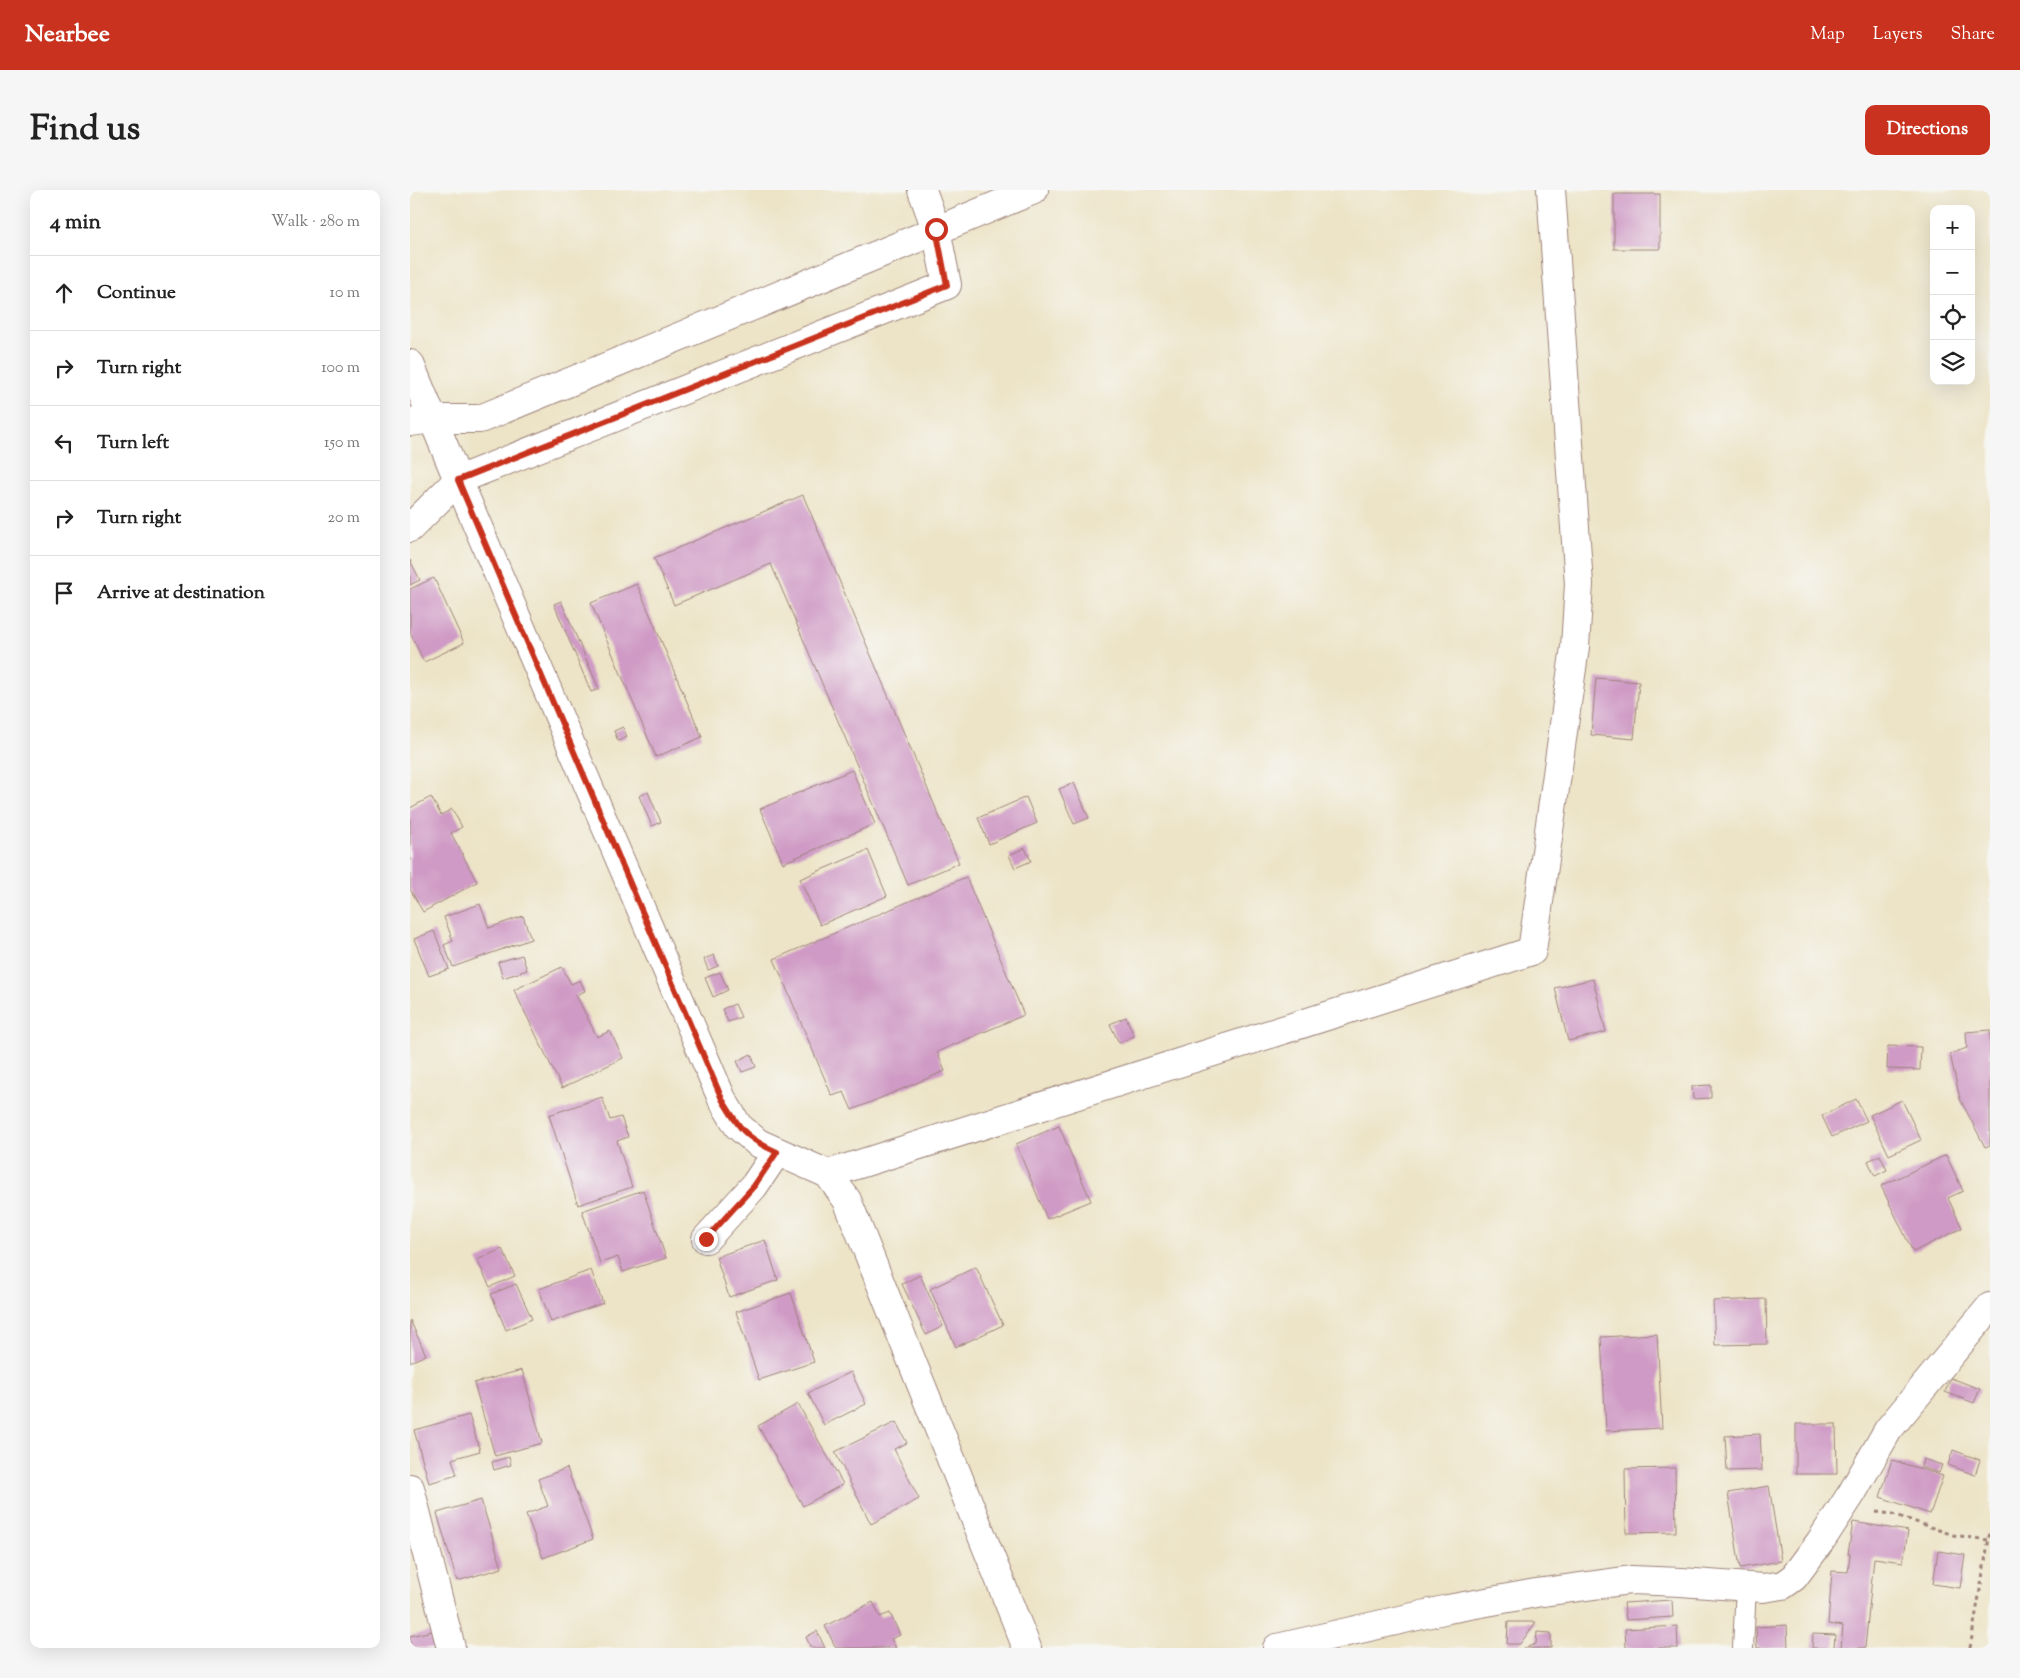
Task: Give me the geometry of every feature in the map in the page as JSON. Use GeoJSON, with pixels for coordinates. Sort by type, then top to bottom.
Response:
{"type":"FeatureCollection","features":[{"type":"Feature","properties":{"kind":"street"},"geometry":{"type":"LineString","coordinates":[[410,528],[458,480],[947,285],[936,229],[922,190]]}},
{"type":"Feature","properties":{"kind":"street"},"geometry":{"type":"LineString","coordinates":[[422,420],[480,419],[1034,190]]}},
{"type":"Feature","properties":{"kind":"street"},"geometry":{"type":"LineString","coordinates":[[828,1174],[1532,951],[1575,647],[1579,584],[1551,190]]}},
{"type":"Feature","properties":{"kind":"street"},"geometry":{"type":"LineString","coordinates":[[410,364],[422,420],[458,480],[722,1099],[738,1126],[758,1143],[828,1174],[847,1200],[1027,1648]]}},
{"type":"Feature","properties":{"kind":"street"},"geometry":{"type":"LineString","coordinates":[[706,1239],[754,1186],[777,1152]]}},
{"type":"Feature","properties":{"kind":"street"},"geometry":{"type":"LineString","coordinates":[[1277,1648],[1343,1641],[1411,1616],[1536,1593],[1632,1580],[1763,1588],[1783,1585],[1794,1577],[1844,1506],[1888,1430],[1990,1307]]}},
{"type":"Feature","properties":{"kind":"street"},"geometry":{"type":"LineString","coordinates":[[410,1488],[450,1648]]}},
{"type":"Feature","properties":{"kind":"lane"},"geometry":{"type":"LineString","coordinates":[[1743,1648],[1746,1586]]}},
{"type":"Feature","properties":{"kind":"path"},"geometry":{"type":"LineString","coordinates":[[1844,1506],[1893,1514],[1953,1534],[1988,1540]]}},
{"type":"Feature","properties":{"kind":"path"},"geometry":{"type":"LineString","coordinates":[[1970,1648],[1990,1532]]}},
{"type":"Feature","properties":{"kind":"building"},"geometry":{"type":"Polygon","coordinates":[[[1614,194],[1660,194],[1660,249],[1614,249],[1614,194]]]}},
{"type":"Feature","properties":{"kind":"building"},"geometry":{"type":"Polygon","coordinates":[[[803,495],[959,863],[908,885],[771,564],[674,605],[654,558],[803,495]]]}},
{"type":"Feature","properties":{"kind":"building"},"geometry":{"type":"Polygon","coordinates":[[[410,560],[420,580],[410,585],[410,560]]]}},
{"type":"Feature","properties":{"kind":"building"},"geometry":{"type":"Polygon","coordinates":[[[434,578],[464,643],[424,662],[410,632],[410,589],[434,578]]]}},
{"type":"Feature","properties":{"kind":"building"},"geometry":{"type":"Polygon","coordinates":[[[637,584],[702,737],[656,757],[591,603],[637,584]]]}},
{"type":"Feature","properties":{"kind":"building"},"geometry":{"type":"Polygon","coordinates":[[[561,601],[599,689],[591,692],[554,604],[561,601]]]}},
{"type":"Feature","properties":{"kind":"building"},"geometry":{"type":"Polygon","coordinates":[[[1596,678],[1639,682],[1634,739],[1591,735],[1596,678]]]}},
{"type":"Feature","properties":{"kind":"building"},"geometry":{"type":"Polygon","coordinates":[[[623,727],[627,737],[618,741],[614,731],[623,727]]]}},
{"type":"Feature","properties":{"kind":"building"},"geometry":{"type":"Polygon","coordinates":[[[852,770],[875,824],[783,863],[760,809],[852,770]]]}},
{"type":"Feature","properties":{"kind":"building"},"geometry":{"type":"Polygon","coordinates":[[[1074,783],[1089,818],[1074,824],[1059,789],[1074,783]]]}},
{"type":"Feature","properties":{"kind":"building"},"geometry":{"type":"Polygon","coordinates":[[[648,792],[661,822],[652,826],[639,796],[648,792]]]}},
{"type":"Feature","properties":{"kind":"building"},"geometry":{"type":"Polygon","coordinates":[[[431,797],[441,815],[452,809],[462,827],[451,833],[477,882],[423,912],[410,889],[410,808],[431,797]]]}},
{"type":"Feature","properties":{"kind":"building"},"geometry":{"type":"Polygon","coordinates":[[[1026,797],[1037,823],[989,844],[978,818],[1026,797]]]}},
{"type":"Feature","properties":{"kind":"building"},"geometry":{"type":"Polygon","coordinates":[[[1025,848],[1031,861],[1015,868],[1009,855],[1025,848]]]}},
{"type":"Feature","properties":{"kind":"building"},"geometry":{"type":"Polygon","coordinates":[[[868,850],[887,896],[820,925],[800,879],[868,850]]]}},
{"type":"Feature","properties":{"kind":"building"},"geometry":{"type":"Polygon","coordinates":[[[966,877],[1024,1015],[937,1052],[945,1071],[852,1110],[844,1092],[832,1096],[774,959],[966,877]]]}},
{"type":"Feature","properties":{"kind":"building"},"geometry":{"type":"Polygon","coordinates":[[[480,904],[489,928],[523,916],[531,939],[453,967],[444,945],[453,941],[444,917],[480,904]]]}},
{"type":"Feature","properties":{"kind":"building"},"geometry":{"type":"Polygon","coordinates":[[[434,931],[449,969],[429,976],[414,939],[434,931]]]}},
{"type":"Feature","properties":{"kind":"building"},"geometry":{"type":"Polygon","coordinates":[[[522,955],[527,970],[503,978],[498,962],[522,955]]]}},
{"type":"Feature","properties":{"kind":"building"},"geometry":{"type":"Polygon","coordinates":[[[714,955],[718,966],[708,970],[704,959],[714,955]]]}},
{"type":"Feature","properties":{"kind":"building"},"geometry":{"type":"Polygon","coordinates":[[[562,967],[571,984],[580,980],[585,991],[576,995],[597,1037],[610,1031],[623,1058],[562,1088],[514,990],[562,967]]]}},
{"type":"Feature","properties":{"kind":"building"},"geometry":{"type":"Polygon","coordinates":[[[720,972],[728,990],[713,997],[705,978],[720,972]]]}},
{"type":"Feature","properties":{"kind":"building"},"geometry":{"type":"Polygon","coordinates":[[[1593,979],[1606,1032],[1568,1041],[1555,988],[1593,979]]]}},
{"type":"Feature","properties":{"kind":"building"},"geometry":{"type":"Polygon","coordinates":[[[735,1004],[741,1017],[728,1022],[722,1009],[735,1004]]]}},
{"type":"Feature","properties":{"kind":"building"},"geometry":{"type":"Polygon","coordinates":[[[1126,1017],[1134,1036],[1119,1043],[1110,1024],[1126,1017]]]}},
{"type":"Feature","properties":{"kind":"building"},"geometry":{"type":"Polygon","coordinates":[[[1990,1030],[1990,1145],[1985,1147],[1960,1099],[1950,1054],[1967,1048],[1966,1032],[1990,1030]]]}},
{"type":"Feature","properties":{"kind":"building"},"geometry":{"type":"Polygon","coordinates":[[[1888,1046],[1921,1047],[1920,1070],[1887,1069],[1888,1046]]]}},
{"type":"Feature","properties":{"kind":"building"},"geometry":{"type":"Polygon","coordinates":[[[751,1054],[756,1067],[742,1072],[737,1061],[751,1054]]]}},
{"type":"Feature","properties":{"kind":"building"},"geometry":{"type":"Polygon","coordinates":[[[1711,1085],[1711,1098],[1693,1099],[1692,1086],[1711,1085]]]}},
{"type":"Feature","properties":{"kind":"building"},"geometry":{"type":"Polygon","coordinates":[[[602,1097],[610,1120],[621,1117],[628,1137],[617,1141],[632,1187],[578,1205],[549,1115],[602,1097]]]}},
{"type":"Feature","properties":{"kind":"building"},"geometry":{"type":"Polygon","coordinates":[[[1856,1099],[1867,1121],[1832,1137],[1822,1116],[1856,1099]]]}},
{"type":"Feature","properties":{"kind":"building"},"geometry":{"type":"Polygon","coordinates":[[[1902,1100],[1921,1140],[1889,1155],[1870,1115],[1902,1100]]]}},
{"type":"Feature","properties":{"kind":"building"},"geometry":{"type":"Polygon","coordinates":[[[1059,1126],[1091,1201],[1047,1219],[1016,1144],[1059,1126]]]}},
{"type":"Feature","properties":{"kind":"building"},"geometry":{"type":"Polygon","coordinates":[[[1880,1155],[1887,1170],[1875,1176],[1868,1161],[1880,1155]]]}},
{"type":"Feature","properties":{"kind":"building"},"geometry":{"type":"Polygon","coordinates":[[[1946,1155],[1963,1191],[1948,1198],[1962,1228],[1913,1252],[1881,1186],[1946,1155]]]}},
{"type":"Feature","properties":{"kind":"building"},"geometry":{"type":"Polygon","coordinates":[[[643,1190],[666,1258],[623,1272],[618,1257],[600,1263],[582,1211],[643,1190]]]}},
{"type":"Feature","properties":{"kind":"building"},"geometry":{"type":"Polygon","coordinates":[[[765,1240],[778,1280],[729,1297],[716,1257],[765,1240]]]}},
{"type":"Feature","properties":{"kind":"building"},"geometry":{"type":"Polygon","coordinates":[[[502,1249],[515,1276],[490,1287],[477,1260],[502,1249]]]}},
{"type":"Feature","properties":{"kind":"building"},"geometry":{"type":"Polygon","coordinates":[[[976,1267],[1003,1325],[956,1347],[930,1289],[976,1267]]]}},
{"type":"Feature","properties":{"kind":"building"},"geometry":{"type":"Polygon","coordinates":[[[591,1270],[603,1303],[551,1322],[539,1289],[591,1270]]]}},
{"type":"Feature","properties":{"kind":"building"},"geometry":{"type":"Polygon","coordinates":[[[920,1275],[943,1326],[926,1335],[902,1284],[920,1275]]]}},
{"type":"Feature","properties":{"kind":"building"},"geometry":{"type":"Polygon","coordinates":[[[516,1284],[532,1319],[506,1330],[491,1294],[516,1284]]]}},
{"type":"Feature","properties":{"kind":"building"},"geometry":{"type":"Polygon","coordinates":[[[791,1293],[814,1362],[759,1380],[736,1312],[791,1293]]]}},
{"type":"Feature","properties":{"kind":"building"},"geometry":{"type":"Polygon","coordinates":[[[1766,1299],[1767,1344],[1715,1345],[1713,1301],[1766,1299]]]}},
{"type":"Feature","properties":{"kind":"building"},"geometry":{"type":"Polygon","coordinates":[[[410,1320],[426,1355],[410,1362],[410,1320]]]}},
{"type":"Feature","properties":{"kind":"building"},"geometry":{"type":"Polygon","coordinates":[[[1657,1334],[1662,1428],[1606,1431],[1601,1337],[1657,1334]]]}},
{"type":"Feature","properties":{"kind":"building"},"geometry":{"type":"Polygon","coordinates":[[[522,1370],[542,1443],[495,1456],[474,1383],[522,1370]]]}},
{"type":"Feature","properties":{"kind":"building"},"geometry":{"type":"Polygon","coordinates":[[[851,1372],[866,1404],[824,1425],[808,1393],[851,1372]]]}},
{"type":"Feature","properties":{"kind":"building"},"geometry":{"type":"Polygon","coordinates":[[[1951,1378],[1980,1389],[1974,1403],[1945,1392],[1951,1378]]]}},
{"type":"Feature","properties":{"kind":"building"},"geometry":{"type":"Polygon","coordinates":[[[798,1404],[843,1484],[803,1506],[758,1426],[798,1404]]]}},
{"type":"Feature","properties":{"kind":"building"},"geometry":{"type":"Polygon","coordinates":[[[469,1415],[480,1451],[452,1459],[457,1475],[429,1483],[414,1430],[469,1415]]]}},
{"type":"Feature","properties":{"kind":"building"},"geometry":{"type":"Polygon","coordinates":[[[896,1422],[907,1443],[894,1449],[919,1499],[871,1524],[835,1452],[896,1422]]]}},
{"type":"Feature","properties":{"kind":"building"},"geometry":{"type":"Polygon","coordinates":[[[1796,1424],[1836,1424],[1837,1474],[1796,1474],[1796,1424]]]}},
{"type":"Feature","properties":{"kind":"building"},"geometry":{"type":"Polygon","coordinates":[[[1760,1434],[1762,1470],[1727,1471],[1725,1436],[1760,1434]]]}},
{"type":"Feature","properties":{"kind":"building"},"geometry":{"type":"Polygon","coordinates":[[[1953,1450],[1980,1460],[1975,1475],[1948,1465],[1953,1450]]]}},
{"type":"Feature","properties":{"kind":"building"},"geometry":{"type":"Polygon","coordinates":[[[509,1457],[511,1465],[494,1470],[492,1462],[509,1457]]]}},
{"type":"Feature","properties":{"kind":"building"},"geometry":{"type":"Polygon","coordinates":[[[1923,1459],[1942,1465],[1939,1473],[1921,1467],[1923,1459]]]}},
{"type":"Feature","properties":{"kind":"building"},"geometry":{"type":"Polygon","coordinates":[[[1892,1460],[1943,1476],[1930,1514],[1880,1497],[1892,1460]]]}},
{"type":"Feature","properties":{"kind":"building"},"geometry":{"type":"Polygon","coordinates":[[[567,1468],[593,1539],[543,1558],[526,1514],[548,1506],[538,1479],[567,1468]]]}},
{"type":"Feature","properties":{"kind":"building"},"geometry":{"type":"Polygon","coordinates":[[[1675,1468],[1676,1532],[1626,1533],[1625,1469],[1675,1468]]]}},
{"type":"Feature","properties":{"kind":"building"},"geometry":{"type":"Polygon","coordinates":[[[1769,1486],[1781,1561],[1740,1568],[1728,1493],[1769,1486]]]}},
{"type":"Feature","properties":{"kind":"building"},"geometry":{"type":"Polygon","coordinates":[[[481,1500],[502,1568],[457,1581],[437,1513],[481,1500]]]}},
{"type":"Feature","properties":{"kind":"building"},"geometry":{"type":"Polygon","coordinates":[[[1853,1522],[1908,1531],[1903,1562],[1874,1558],[1865,1648],[1841,1648],[1843,1626],[1828,1624],[1832,1571],[1848,1572],[1850,1554],[1848,1554],[1853,1522]]]}},
{"type":"Feature","properties":{"kind":"building"},"geometry":{"type":"Polygon","coordinates":[[[1938,1551],[1965,1555],[1960,1588],[1933,1584],[1938,1551]]]}},
{"type":"Feature","properties":{"kind":"building"},"geometry":{"type":"Polygon","coordinates":[[[1672,1600],[1673,1617],[1626,1620],[1624,1603],[1672,1600]]]}},
{"type":"Feature","properties":{"kind":"building"},"geometry":{"type":"Polygon","coordinates":[[[873,1602],[880,1617],[890,1613],[900,1635],[891,1639],[896,1648],[836,1648],[825,1626],[873,1602]]]}},
{"type":"Feature","properties":{"kind":"building"},"geometry":{"type":"Polygon","coordinates":[[[1508,1622],[1536,1622],[1520,1644],[1507,1644],[1508,1622]]]}},
{"type":"Feature","properties":{"kind":"building"},"geometry":{"type":"Polygon","coordinates":[[[1787,1625],[1788,1648],[1757,1648],[1756,1627],[1787,1625]]]}},
{"type":"Feature","properties":{"kind":"building"},"geometry":{"type":"Polygon","coordinates":[[[1677,1626],[1678,1648],[1626,1648],[1625,1629],[1677,1626]]]}},
{"type":"Feature","properties":{"kind":"building"},"geometry":{"type":"Polygon","coordinates":[[[432,1631],[436,1648],[410,1648],[410,1636],[432,1631]]]}},
{"type":"Feature","properties":{"kind":"building"},"geometry":{"type":"Polygon","coordinates":[[[817,1631],[825,1648],[811,1648],[806,1637],[817,1631]]]}},
{"type":"Feature","properties":{"kind":"building"},"geometry":{"type":"Polygon","coordinates":[[[1537,1632],[1551,1633],[1551,1648],[1524,1648],[1536,1644],[1537,1632]]]}},
{"type":"Feature","properties":{"kind":"building"},"geometry":{"type":"Polygon","coordinates":[[[1813,1634],[1835,1635],[1834,1648],[1812,1648],[1813,1634]]]}},
{"type":"Feature","properties":{"kind":"route"},"geometry":{"type":"LineString","coordinates":[[706,1239],[754,1186],[777,1152],[758,1143],[738,1126],[722,1099],[458,480],[947,285],[936,229]]}}]}
